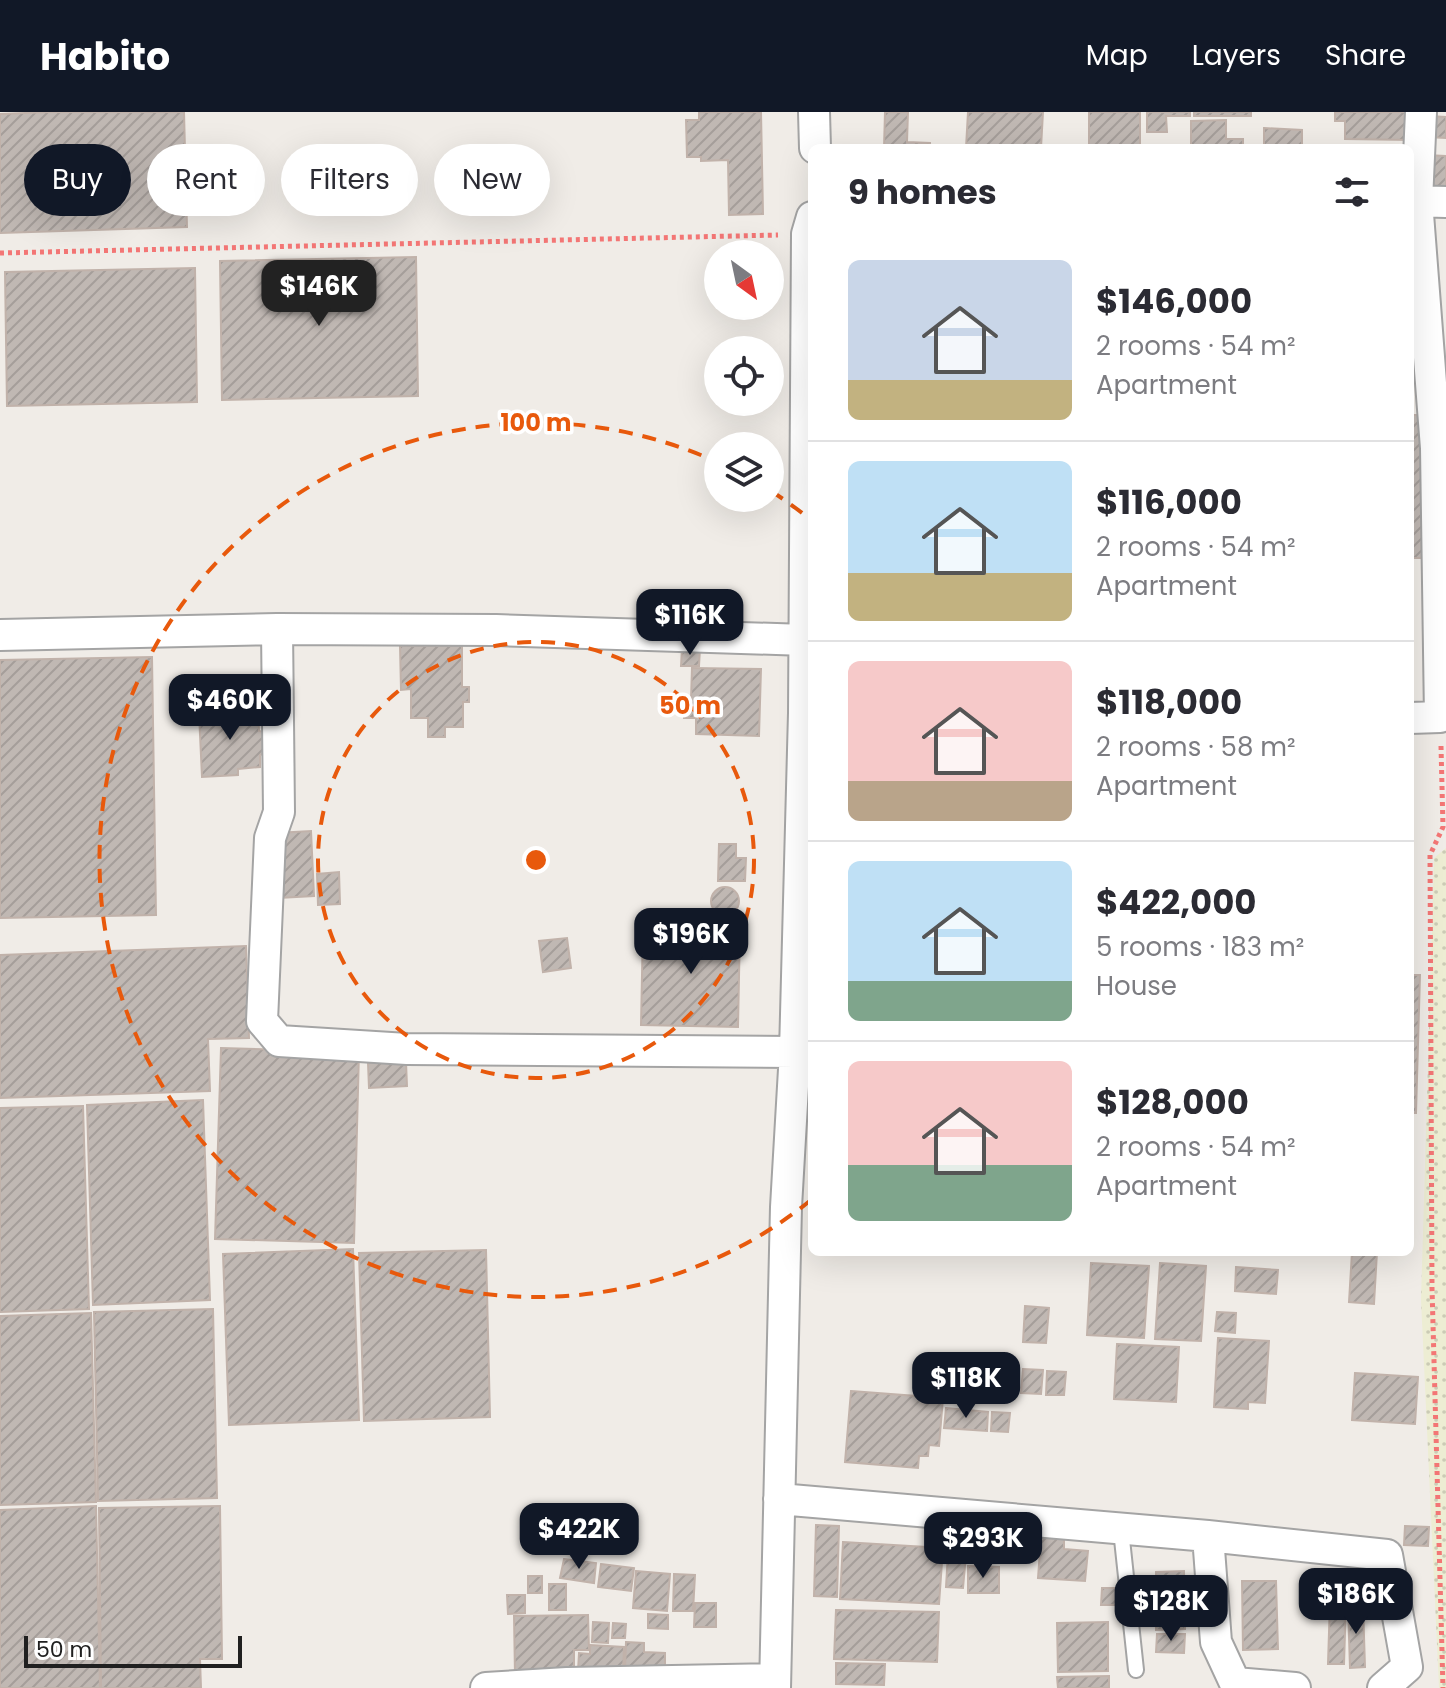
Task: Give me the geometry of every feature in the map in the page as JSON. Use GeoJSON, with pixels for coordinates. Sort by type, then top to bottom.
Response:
{"type":"FeatureCollection","features":[{"type":"Feature","properties":{"kind":"street"},"geometry":{"type":"LineString","coordinates":[[814,112],[815,144]]}},
{"type":"Feature","properties":{"kind":"street"},"geometry":{"type":"LineString","coordinates":[[1414,718],[1440,717],[1436,448],[1421,112]]}},
{"type":"Feature","properties":{"kind":"street"},"geometry":{"type":"LineString","coordinates":[[486,1688],[775,1684],[786,1297],[799,1208],[795,1052],[808,713],[805,640],[808,329]]}},
{"type":"Feature","properties":{"kind":"street"},"geometry":{"type":"LineString","coordinates":[[0,635],[277,629],[496,630],[805,640]]}},
{"type":"Feature","properties":{"kind":"street"},"geometry":{"type":"LineString","coordinates":[[277,629],[279,812],[270,838],[262,1021],[279,1041],[407,1049],[795,1052]]}},
{"type":"Feature","properties":{"kind":"street"},"geometry":{"type":"LineString","coordinates":[[779,1499],[1208,1536],[1387,1555],[1407,1667],[1383,1688]]}},
{"type":"Feature","properties":{"kind":"street"},"geometry":{"type":"LineString","coordinates":[[1208,1536],[1216,1642],[1235,1683],[1295,1688]]}},
{"type":"Feature","properties":{"kind":"lane"},"geometry":{"type":"LineString","coordinates":[[1121,1530],[1136,1670]]}},
{"type":"Feature","properties":{"kind":"path"},"geometry":{"type":"LineString","coordinates":[[0,253],[808,225]]}},
{"type":"Feature","properties":{"kind":"path"},"geometry":{"type":"LineString","coordinates":[[1440,717],[1445,827],[1430,855],[1432,1288],[1443,1688]]}},
{"type":"Feature","properties":{"kind":"green space"},"geometry":{"type":"Polygon","coordinates":[[[1446,848],[1446,1688],[1439,1688],[1421,1300],[1434,858],[1446,848]]]}},
{"type":"Feature","properties":{"kind":"building"},"geometry":{"type":"Polygon","coordinates":[[[184,112],[185,144],[147,144],[147,216],[187,216],[187,227],[0,233],[0,114],[184,112]]]}},
{"type":"Feature","properties":{"kind":"building"},"geometry":{"type":"Polygon","coordinates":[[[699,112],[761,112],[763,214],[729,215],[728,160],[701,161],[701,157],[687,157],[686,120],[699,120],[699,112]]]}},
{"type":"Feature","properties":{"kind":"building"},"geometry":{"type":"Polygon","coordinates":[[[885,112],[908,112],[907,142],[930,143],[930,144],[884,144],[885,112]]]}},
{"type":"Feature","properties":{"kind":"building"},"geometry":{"type":"Polygon","coordinates":[[[968,112],[1043,112],[1041,144],[966,144],[968,112]]]}},
{"type":"Feature","properties":{"kind":"building"},"geometry":{"type":"Polygon","coordinates":[[[1089,112],[1140,112],[1140,144],[1089,144],[1089,112]]]}},
{"type":"Feature","properties":{"kind":"building"},"geometry":{"type":"Polygon","coordinates":[[[1147,112],[1190,112],[1190,116],[1166,116],[1167,132],[1147,132],[1147,112]]]}},
{"type":"Feature","properties":{"kind":"building"},"geometry":{"type":"Polygon","coordinates":[[[1194,112],[1251,112],[1251,116],[1194,116],[1194,112]]]}},
{"type":"Feature","properties":{"kind":"building"},"geometry":{"type":"Polygon","coordinates":[[[1335,112],[1412,112],[1411,140],[1345,139],[1345,121],[1335,121],[1335,112]]]}},
{"type":"Feature","properties":{"kind":"building"},"geometry":{"type":"Polygon","coordinates":[[[1429,116],[1446,117],[1446,138],[1428,137],[1429,116]]]}},
{"type":"Feature","properties":{"kind":"building"},"geometry":{"type":"Polygon","coordinates":[[[1226,120],[1226,139],[1243,139],[1243,144],[1191,144],[1191,121],[1226,120]]]}},
{"type":"Feature","properties":{"kind":"building"},"geometry":{"type":"Polygon","coordinates":[[[1264,128],[1302,130],[1302,144],[1264,144],[1264,128]]]}},
{"type":"Feature","properties":{"kind":"building"},"geometry":{"type":"Polygon","coordinates":[[[1426,155],[1446,156],[1446,188],[1424,187],[1426,155]]]}},
{"type":"Feature","properties":{"kind":"building"},"geometry":{"type":"Polygon","coordinates":[[[416,257],[418,396],[222,400],[220,261],[416,257]]]}},
{"type":"Feature","properties":{"kind":"building"},"geometry":{"type":"Polygon","coordinates":[[[195,268],[197,402],[7,406],[5,272],[195,268]]]}},
{"type":"Feature","properties":{"kind":"building"},"geometry":{"type":"Polygon","coordinates":[[[1414,415],[1424,415],[1424,558],[1414,558],[1414,415]]]}},
{"type":"Feature","properties":{"kind":"building"},"geometry":{"type":"Polygon","coordinates":[[[400,646],[462,646],[462,687],[469,687],[469,702],[463,702],[463,727],[445,727],[445,737],[428,737],[428,718],[411,718],[411,689],[401,690],[400,646]]]}},
{"type":"Feature","properties":{"kind":"building"},"geometry":{"type":"Polygon","coordinates":[[[682,648],[700,648],[699,666],[681,666],[682,648]]]}},
{"type":"Feature","properties":{"kind":"building"},"geometry":{"type":"Polygon","coordinates":[[[152,657],[156,915],[0,918],[0,660],[152,657]]]}},
{"type":"Feature","properties":{"kind":"building"},"geometry":{"type":"Polygon","coordinates":[[[692,668],[761,669],[759,736],[696,734],[696,718],[684,718],[684,699],[691,699],[692,668]]]}},
{"type":"Feature","properties":{"kind":"building"},"geometry":{"type":"Polygon","coordinates":[[[258,710],[259,731],[265,732],[266,753],[260,755],[260,767],[238,769],[238,775],[202,777],[199,713],[258,710]]]}},
{"type":"Feature","properties":{"kind":"building"},"geometry":{"type":"Polygon","coordinates":[[[311,831],[314,896],[279,898],[276,833],[311,831]]]}},
{"type":"Feature","properties":{"kind":"building"},"geometry":{"type":"Polygon","coordinates":[[[719,844],[736,844],[736,858],[746,858],[745,881],[718,881],[719,844]]]}},
{"type":"Feature","properties":{"kind":"building"},"geometry":{"type":"Polygon","coordinates":[[[339,872],[340,904],[318,905],[317,874],[339,872]]]}},
{"type":"Feature","properties":{"kind":"building"},"geometry":{"type":"Polygon","coordinates":[[[725,887],[735,891],[739,901],[735,911],[725,915],[715,911],[711,901],[715,891],[725,887]]]}},
{"type":"Feature","properties":{"kind":"building"},"geometry":{"type":"Polygon","coordinates":[[[643,926],[740,927],[738,1027],[641,1025],[643,926]]]}},
{"type":"Feature","properties":{"kind":"building"},"geometry":{"type":"Polygon","coordinates":[[[567,938],[571,968],[543,972],[539,941],[567,938]]]}},
{"type":"Feature","properties":{"kind":"building"},"geometry":{"type":"Polygon","coordinates":[[[246,946],[249,1038],[208,1039],[210,1091],[0,1098],[0,955],[246,946]]]}},
{"type":"Feature","properties":{"kind":"building"},"geometry":{"type":"Polygon","coordinates":[[[1414,975],[1420,975],[1416,1113],[1414,975]]]}},
{"type":"Feature","properties":{"kind":"building"},"geometry":{"type":"Polygon","coordinates":[[[221,1048],[359,1052],[354,1243],[215,1239],[221,1048]]]}},
{"type":"Feature","properties":{"kind":"building"},"geometry":{"type":"Polygon","coordinates":[[[406,1062],[407,1086],[369,1088],[368,1063],[406,1062]]]}},
{"type":"Feature","properties":{"kind":"building"},"geometry":{"type":"Polygon","coordinates":[[[203,1100],[210,1300],[93,1305],[87,1105],[203,1100]]]}},
{"type":"Feature","properties":{"kind":"building"},"geometry":{"type":"Polygon","coordinates":[[[83,1106],[89,1309],[0,1312],[0,1108],[83,1106]]]}},
{"type":"Feature","properties":{"kind":"building"},"geometry":{"type":"Polygon","coordinates":[[[353,1249],[359,1420],[229,1425],[223,1254],[353,1249]]]}},
{"type":"Feature","properties":{"kind":"building"},"geometry":{"type":"Polygon","coordinates":[[[486,1250],[490,1417],[364,1421],[359,1253],[486,1250]]]}},
{"type":"Feature","properties":{"kind":"building"},"geometry":{"type":"Polygon","coordinates":[[[1352,1256],[1377,1256],[1374,1304],[1349,1302],[1352,1256]]]}},
{"type":"Feature","properties":{"kind":"building"},"geometry":{"type":"Polygon","coordinates":[[[1091,1263],[1149,1266],[1144,1338],[1087,1335],[1091,1263]]]}},
{"type":"Feature","properties":{"kind":"building"},"geometry":{"type":"Polygon","coordinates":[[[1160,1263],[1206,1266],[1201,1341],[1155,1339],[1160,1263]]]}},
{"type":"Feature","properties":{"kind":"building"},"geometry":{"type":"Polygon","coordinates":[[[1236,1267],[1278,1270],[1276,1294],[1235,1291],[1236,1267]]]}},
{"type":"Feature","properties":{"kind":"building"},"geometry":{"type":"Polygon","coordinates":[[[1025,1306],[1049,1308],[1046,1343],[1023,1342],[1025,1306]]]}},
{"type":"Feature","properties":{"kind":"building"},"geometry":{"type":"Polygon","coordinates":[[[213,1309],[217,1498],[98,1501],[94,1312],[213,1309]]]}},
{"type":"Feature","properties":{"kind":"building"},"geometry":{"type":"Polygon","coordinates":[[[1217,1312],[1236,1313],[1235,1333],[1215,1331],[1217,1312]]]}},
{"type":"Feature","properties":{"kind":"building"},"geometry":{"type":"Polygon","coordinates":[[[91,1313],[96,1502],[0,1505],[0,1316],[91,1313]]]}},
{"type":"Feature","properties":{"kind":"building"},"geometry":{"type":"Polygon","coordinates":[[[1218,1338],[1269,1341],[1265,1403],[1248,1402],[1248,1409],[1214,1407],[1218,1338]]]}},
{"type":"Feature","properties":{"kind":"building"},"geometry":{"type":"Polygon","coordinates":[[[1117,1344],[1179,1347],[1176,1402],[1114,1399],[1117,1344]]]}},
{"type":"Feature","properties":{"kind":"building"},"geometry":{"type":"Polygon","coordinates":[[[1023,1369],[1043,1370],[1041,1394],[1021,1393],[1023,1369]]]}},
{"type":"Feature","properties":{"kind":"building"},"geometry":{"type":"Polygon","coordinates":[[[1047,1371],[1066,1372],[1064,1395],[1046,1395],[1047,1371]]]}},
{"type":"Feature","properties":{"kind":"building"},"geometry":{"type":"Polygon","coordinates":[[[1355,1373],[1418,1377],[1415,1424],[1352,1420],[1355,1373]]]}},
{"type":"Feature","properties":{"kind":"building"},"geometry":{"type":"Polygon","coordinates":[[[851,1391],[943,1398],[939,1446],[929,1445],[928,1456],[919,1456],[918,1468],[845,1462],[851,1391]]]}},
{"type":"Feature","properties":{"kind":"building"},"geometry":{"type":"Polygon","coordinates":[[[946,1408],[988,1412],[987,1431],[944,1428],[946,1408]]]}},
{"type":"Feature","properties":{"kind":"building"},"geometry":{"type":"Polygon","coordinates":[[[992,1412],[1010,1413],[1008,1432],[991,1431],[992,1412]]]}},
{"type":"Feature","properties":{"kind":"building"},"geometry":{"type":"Polygon","coordinates":[[[96,1506],[100,1688],[0,1688],[0,1510],[96,1506]]]}},
{"type":"Feature","properties":{"kind":"building"},"geometry":{"type":"Polygon","coordinates":[[[220,1506],[222,1659],[200,1659],[201,1688],[101,1688],[99,1508],[220,1506]]]}},
{"type":"Feature","properties":{"kind":"building"},"geometry":{"type":"Polygon","coordinates":[[[816,1525],[839,1526],[837,1597],[814,1596],[816,1525]]]}},
{"type":"Feature","properties":{"kind":"building"},"geometry":{"type":"Polygon","coordinates":[[[975,1525],[1002,1527],[1001,1545],[973,1542],[975,1525]]]}},
{"type":"Feature","properties":{"kind":"building"},"geometry":{"type":"Polygon","coordinates":[[[1405,1526],[1429,1527],[1428,1546],[1404,1545],[1405,1526]]]}},
{"type":"Feature","properties":{"kind":"building"},"geometry":{"type":"Polygon","coordinates":[[[1021,1535],[1039,1536],[1037,1557],[1019,1556],[1021,1535]]]}},
{"type":"Feature","properties":{"kind":"building"},"geometry":{"type":"Polygon","coordinates":[[[1041,1537],[1064,1539],[1064,1549],[1088,1551],[1085,1581],[1038,1578],[1041,1537]]]}},
{"type":"Feature","properties":{"kind":"building"},"geometry":{"type":"Polygon","coordinates":[[[843,1542],[943,1548],[939,1604],[840,1599],[843,1542]]]}},
{"type":"Feature","properties":{"kind":"building"},"geometry":{"type":"Polygon","coordinates":[[[948,1553],[966,1555],[963,1588],[946,1587],[948,1553]]]}},
{"type":"Feature","properties":{"kind":"building"},"geometry":{"type":"Polygon","coordinates":[[[564,1559],[596,1563],[594,1583],[560,1578],[564,1559]]]}},
{"type":"Feature","properties":{"kind":"building"},"geometry":{"type":"Polygon","coordinates":[[[601,1564],[634,1568],[631,1591],[598,1587],[601,1564]]]}},
{"type":"Feature","properties":{"kind":"building"},"geometry":{"type":"Polygon","coordinates":[[[968,1566],[999,1567],[999,1593],[968,1593],[968,1566]]]}},
{"type":"Feature","properties":{"kind":"building"},"geometry":{"type":"Polygon","coordinates":[[[636,1571],[670,1574],[667,1611],[633,1608],[636,1571]]]}},
{"type":"Feature","properties":{"kind":"building"},"geometry":{"type":"Polygon","coordinates":[[[1184,1571],[1185,1629],[1156,1630],[1156,1572],[1184,1571]]]}},
{"type":"Feature","properties":{"kind":"building"},"geometry":{"type":"Polygon","coordinates":[[[674,1574],[695,1575],[693,1611],[673,1611],[674,1574]]]}},
{"type":"Feature","properties":{"kind":"building"},"geometry":{"type":"Polygon","coordinates":[[[528,1576],[542,1576],[542,1593],[528,1593],[528,1576]]]}},
{"type":"Feature","properties":{"kind":"building"},"geometry":{"type":"Polygon","coordinates":[[[1242,1581],[1276,1581],[1278,1649],[1243,1650],[1242,1581]]]}},
{"type":"Feature","properties":{"kind":"building"},"geometry":{"type":"Polygon","coordinates":[[[549,1584],[566,1584],[566,1610],[549,1610],[549,1584]]]}},
{"type":"Feature","properties":{"kind":"building"},"geometry":{"type":"Polygon","coordinates":[[[1102,1588],[1121,1588],[1121,1605],[1101,1605],[1102,1588]]]}},
{"type":"Feature","properties":{"kind":"building"},"geometry":{"type":"Polygon","coordinates":[[[507,1595],[525,1595],[525,1613],[508,1614],[507,1595]]]}},
{"type":"Feature","properties":{"kind":"building"},"geometry":{"type":"Polygon","coordinates":[[[1330,1601],[1346,1601],[1344,1664],[1328,1664],[1330,1601]]]}},
{"type":"Feature","properties":{"kind":"building"},"geometry":{"type":"Polygon","coordinates":[[[695,1603],[716,1603],[716,1627],[694,1627],[695,1603]]]}},
{"type":"Feature","properties":{"kind":"building"},"geometry":{"type":"Polygon","coordinates":[[[1363,1605],[1365,1667],[1350,1668],[1348,1606],[1363,1605]]]}},
{"type":"Feature","properties":{"kind":"building"},"geometry":{"type":"Polygon","coordinates":[[[836,1610],[939,1612],[937,1662],[834,1659],[836,1610]]]}},
{"type":"Feature","properties":{"kind":"building"},"geometry":{"type":"Polygon","coordinates":[[[648,1614],[668,1615],[668,1629],[648,1628],[648,1614]]]}},
{"type":"Feature","properties":{"kind":"building"},"geometry":{"type":"Polygon","coordinates":[[[588,1615],[589,1650],[574,1650],[574,1674],[515,1675],[514,1616],[588,1615]]]}},
{"type":"Feature","properties":{"kind":"building"},"geometry":{"type":"Polygon","coordinates":[[[593,1622],[609,1623],[608,1643],[592,1642],[593,1622]]]}},
{"type":"Feature","properties":{"kind":"building"},"geometry":{"type":"Polygon","coordinates":[[[1108,1622],[1108,1671],[1058,1672],[1057,1623],[1108,1622]]]}},
{"type":"Feature","properties":{"kind":"building"},"geometry":{"type":"Polygon","coordinates":[[[613,1623],[626,1624],[625,1638],[612,1638],[613,1623]]]}},
{"type":"Feature","properties":{"kind":"building"},"geometry":{"type":"Polygon","coordinates":[[[1157,1634],[1185,1634],[1184,1653],[1156,1652],[1157,1634]]]}},
{"type":"Feature","properties":{"kind":"building"},"geometry":{"type":"Polygon","coordinates":[[[626,1642],[644,1643],[644,1652],[665,1653],[665,1671],[625,1669],[626,1642]]]}},
{"type":"Feature","properties":{"kind":"building"},"geometry":{"type":"Polygon","coordinates":[[[590,1645],[624,1647],[623,1673],[578,1671],[579,1653],[590,1654],[590,1645]]]}},
{"type":"Feature","properties":{"kind":"building"},"geometry":{"type":"Polygon","coordinates":[[[836,1663],[885,1664],[884,1685],[836,1684],[836,1663]]]}},
{"type":"Feature","properties":{"kind":"building"},"geometry":{"type":"Polygon","coordinates":[[[1109,1676],[1109,1688],[1058,1688],[1057,1677],[1109,1676]]]}}]}
